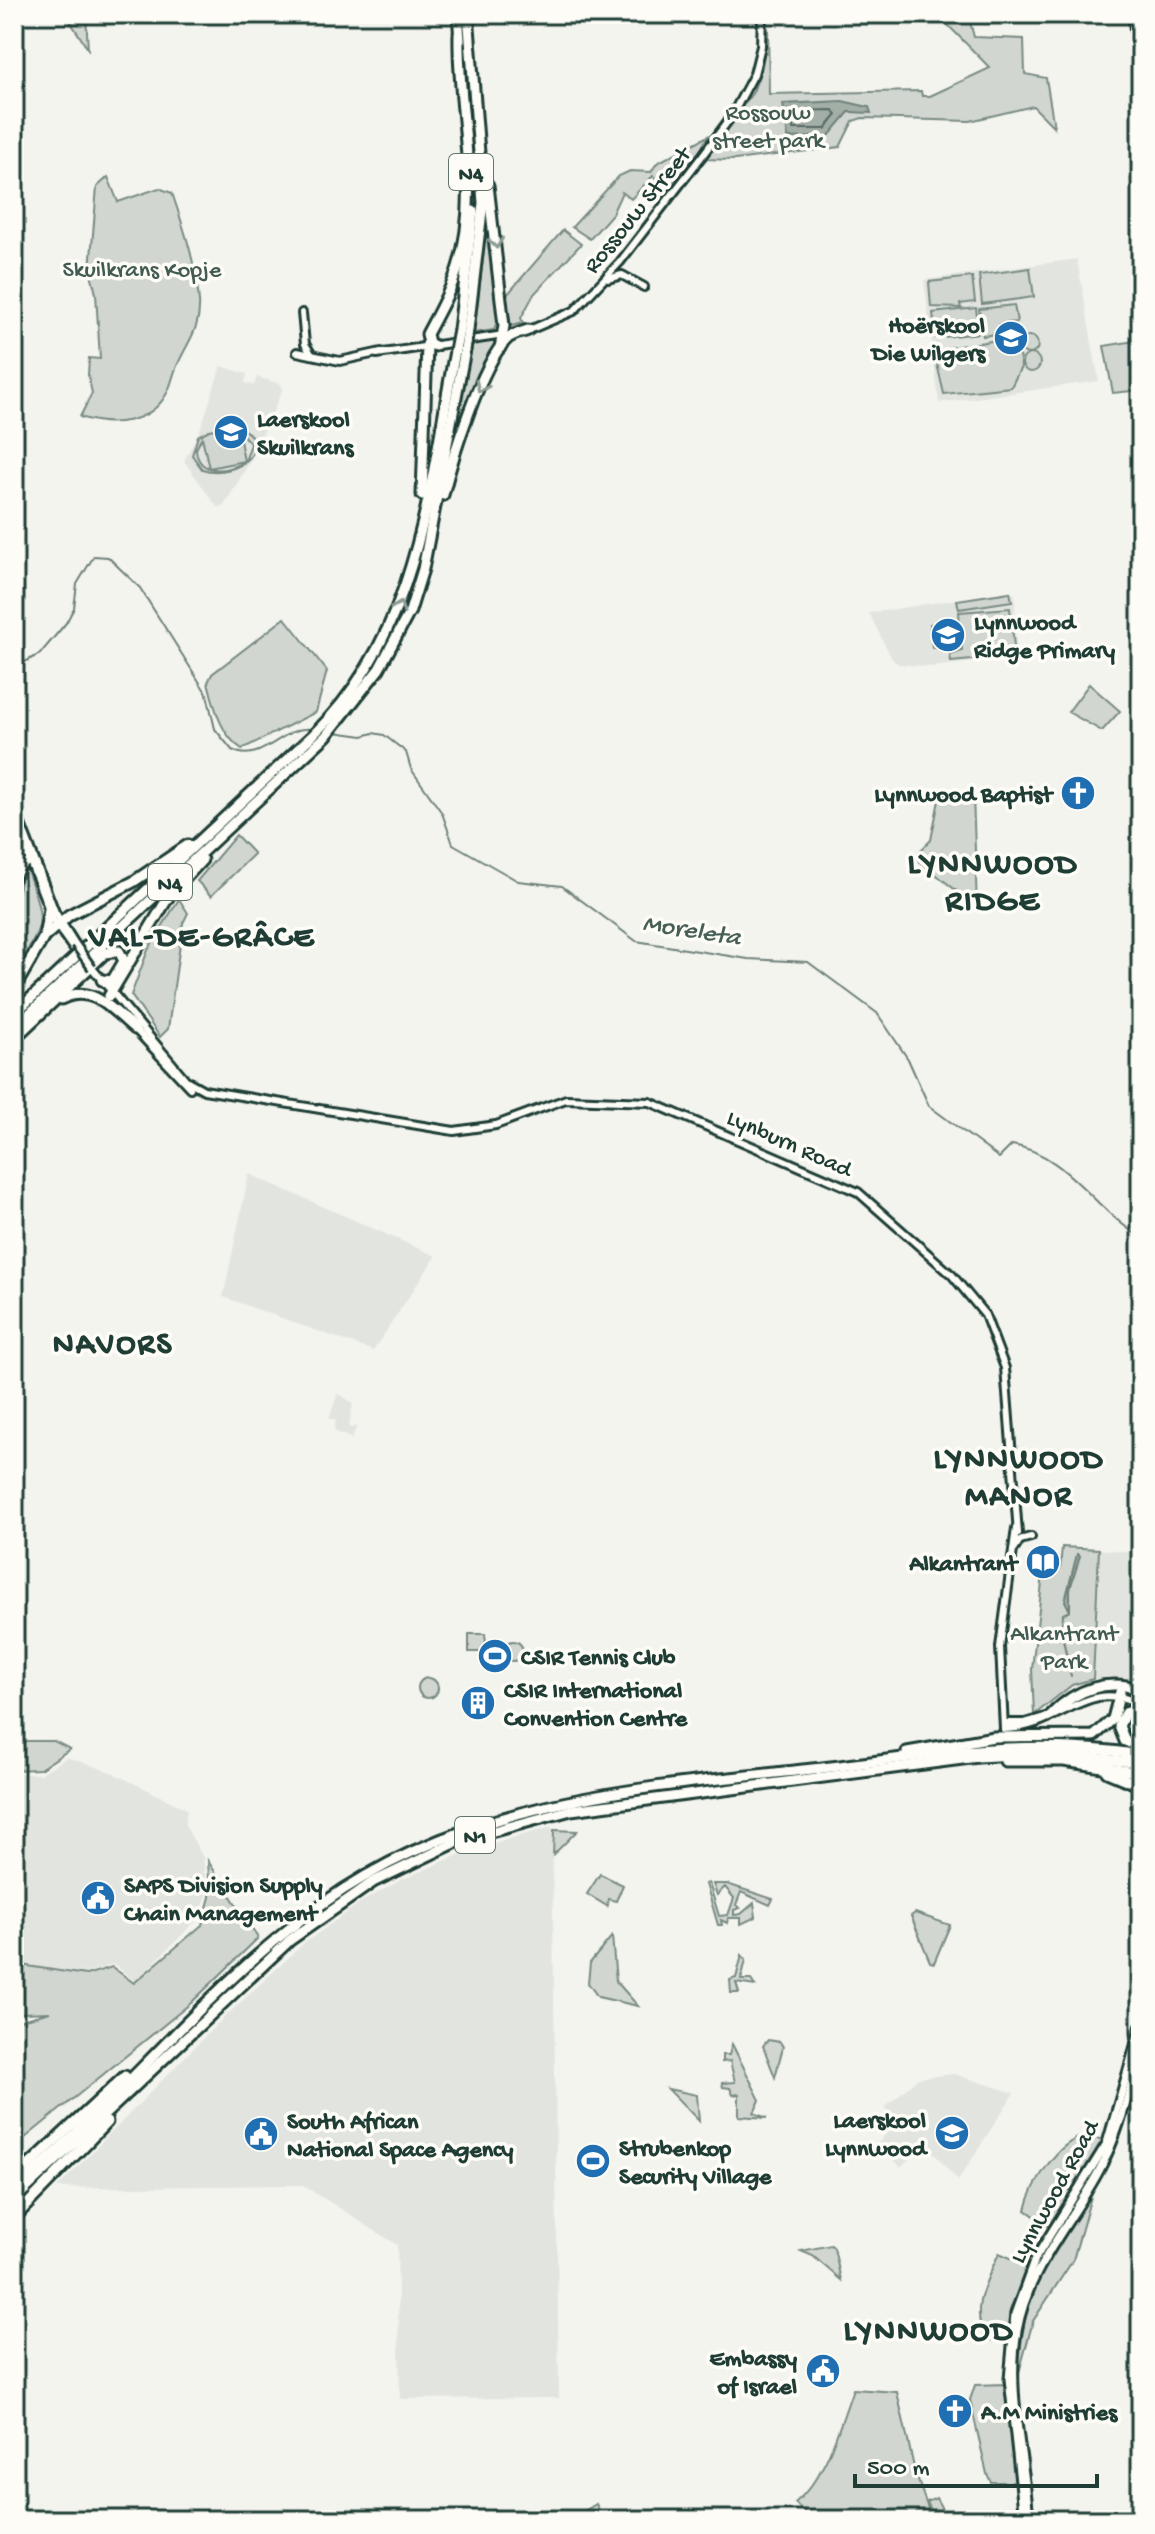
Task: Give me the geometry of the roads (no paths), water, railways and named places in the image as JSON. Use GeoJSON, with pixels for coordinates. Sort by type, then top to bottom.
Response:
{"type":"FeatureCollection","features":[{"type":"Feature","properties":{"kind":"highway","name":"N4"},"geometry":{"type":"LineString","coordinates":[[458,14],[474,216],[464,330]]}},
{"type":"Feature","properties":{"kind":"highway","name":"N4"},"geometry":{"type":"LineString","coordinates":[[14,1014],[313,735],[333,722],[395,642],[410,611],[423,569],[483,214],[468,14]]}},
{"type":"Feature","properties":{"kind":"highway"},"geometry":{"type":"LineString","coordinates":[[424,363],[457,272],[467,220],[468,178],[459,34]]}},
{"type":"Feature","properties":{"kind":"highway"},"geometry":{"type":"LineString","coordinates":[[423,569],[458,442],[499,349],[503,331],[476,111]]}},
{"type":"Feature","properties":{"kind":"highway"},"geometry":{"type":"LineString","coordinates":[[499,349],[508,337],[528,330]]}},
{"type":"Feature","properties":{"kind":"highway"},"geometry":{"type":"LineString","coordinates":[[418,546],[427,439],[424,363],[415,348],[429,343]]}},
{"type":"Feature","properties":{"kind":"highway","name":"N4"},"geometry":{"type":"LineString","coordinates":[[16,1033],[326,736],[380,649],[404,597],[460,351]]}},
{"type":"Feature","properties":{"kind":"highway"},"geometry":{"type":"LineString","coordinates":[[115,999],[122,979],[169,896],[238,819]]}},
{"type":"Feature","properties":{"kind":"highway"},"geometry":{"type":"LineString","coordinates":[[44,937],[69,915],[133,882],[219,822]]}},
{"type":"Feature","properties":{"kind":"highway"},"geometry":{"type":"LineString","coordinates":[[14,989],[44,937],[52,911],[69,915]]}},
{"type":"Feature","properties":{"kind":"highway"},"geometry":{"type":"LineString","coordinates":[[16,1033],[105,953],[119,951],[124,961],[119,974],[112,981],[102,980]]}},
{"type":"Feature","properties":{"kind":"highway"},"geometry":{"type":"LineString","coordinates":[[16,1033],[58,1001],[79,992],[98,997],[135,1029]]}},
{"type":"Feature","properties":{"kind":"highway"},"geometry":{"type":"LineString","coordinates":[[1052,1714],[1072,1697],[1092,1688],[1121,1684],[1141,1690]]}},
{"type":"Feature","properties":{"kind":"highway"},"geometry":{"type":"LineString","coordinates":[[797,1771],[994,1737],[1094,1736],[1113,1719],[1119,1694]]}},
{"type":"Feature","properties":{"kind":"highway"},"geometry":{"type":"LineString","coordinates":[[1141,1703],[1125,1713],[1119,1726],[1125,1741],[1141,1748]]}},
{"type":"Feature","properties":{"kind":"highway","name":"N1"},"geometry":{"type":"LineString","coordinates":[[14,2200],[288,1929],[377,1869],[462,1829],[513,1812],[584,1798],[1009,1745],[1073,1747],[1141,1755]]}},
{"type":"Feature","properties":{"kind":"highway","name":"N1"},"geometry":{"type":"LineString","coordinates":[[14,2188],[199,2019],[324,1914],[401,1867],[476,1834],[571,1810],[978,1757],[1048,1753],[1141,1763]]}},
{"type":"Feature","properties":{"kind":"highway"},"geometry":{"type":"LineString","coordinates":[[1045,1760],[1105,1771],[1141,1786]]}},
{"type":"Feature","properties":{"kind":"highway"},"geometry":{"type":"LineString","coordinates":[[919,1765],[1045,1760],[1141,1773]]}},
{"type":"Feature","properties":{"kind":"highway"},"geometry":{"type":"LineString","coordinates":[[14,2179],[178,2026],[199,2019]]}},
{"type":"Feature","properties":{"kind":"highway"},"geometry":{"type":"LineString","coordinates":[[14,2218],[199,2019]]}},
{"type":"Feature","properties":{"kind":"main road","name":"Rossouw Street"},"geometry":{"type":"LineString","coordinates":[[503,331],[528,330],[550,324],[574,311],[602,282],[702,156],[745,93],[760,56],[762,14]]}},
{"type":"Feature","properties":{"kind":"main road"},"geometry":{"type":"LineString","coordinates":[[1132,14],[1141,67]]}},
{"type":"Feature","properties":{"kind":"main road"},"geometry":{"type":"LineString","coordinates":[[602,282],[622,275],[644,287]]}},
{"type":"Feature","properties":{"kind":"main road"},"geometry":{"type":"LineString","coordinates":[[302,313],[305,344],[314,357]]}},
{"type":"Feature","properties":{"kind":"main road","name":"Rossouw Street"},"geometry":{"type":"LineString","coordinates":[[429,343],[550,324]]}},
{"type":"Feature","properties":{"kind":"main road"},"geometry":{"type":"LineString","coordinates":[[297,352],[340,361],[415,348]]}},
{"type":"Feature","properties":{"kind":"main road"},"geometry":{"type":"LineString","coordinates":[[14,806],[58,925],[162,1060],[195,1087],[303,1107]]}},
{"type":"Feature","properties":{"kind":"main road"},"geometry":{"type":"LineString","coordinates":[[14,821],[31,857],[34,875]]}},
{"type":"Feature","properties":{"kind":"main road"},"geometry":{"type":"LineString","coordinates":[[14,880],[17,870],[31,857]]}},
{"type":"Feature","properties":{"kind":"main road"},"geometry":{"type":"LineString","coordinates":[[17,870],[27,867],[34,875],[52,911]]}},
{"type":"Feature","properties":{"kind":"main road"},"geometry":{"type":"LineString","coordinates":[[14,889],[17,870]]}},
{"type":"Feature","properties":{"kind":"main road"},"geometry":{"type":"LineString","coordinates":[[91,969],[135,1029],[183,1083],[200,1092],[303,1107]]}},
{"type":"Feature","properties":{"kind":"main road"},"geometry":{"type":"LineString","coordinates":[[115,999],[195,1087]]}},
{"type":"Feature","properties":{"kind":"main road","name":"Lynburn Road"},"geometry":{"type":"LineString","coordinates":[[303,1107],[459,1131],[503,1123],[566,1099],[650,1102],[858,1192],[952,1275],[985,1315],[1005,1368],[1018,1521],[1000,1647],[1004,1726]]}},
{"type":"Feature","properties":{"kind":"main road"},"geometry":{"type":"LineString","coordinates":[[1014,1550],[1020,1540],[1030,1535],[1018,1521]]}},
{"type":"Feature","properties":{"kind":"main road"},"geometry":{"type":"LineString","coordinates":[[1004,1726],[1041,1724],[1089,1698],[1119,1694]]}},
{"type":"Feature","properties":{"kind":"main road"},"geometry":{"type":"LineString","coordinates":[[1004,1726],[1052,1714],[1086,1696],[1119,1694],[1141,1703]]}},
{"type":"Feature","properties":{"kind":"main road","name":"Lynnwood Road"},"geometry":{"type":"LineString","coordinates":[[1026,2520],[1010,2395],[1009,2356],[1020,2300],[1107,2143],[1141,2025]]}},
{"type":"Feature","properties":{"kind":"main road","name":"Lynnwood Road"},"geometry":{"type":"LineString","coordinates":[[1048,2245],[1112,2145],[1141,2048]]}},
{"type":"Feature","properties":{"kind":"water"},"geometry":{"type":"Polygon","coordinates":[[[842,101],[869,107],[871,113],[849,112],[828,137],[788,138],[783,104],[842,101]]]}},
{"type":"Feature","properties":{"kind":"water"},"geometry":{"type":"Polygon","coordinates":[[[1077,1554],[1080,1556],[1070,1589],[1070,1611],[1065,1601],[1077,1554]]]}},
{"type":"Feature","properties":{"kind":"waterway","name":"Moreleta"},"geometry":{"type":"LineString","coordinates":[[14,656],[21,664],[40,654],[66,623],[74,608],[77,584],[94,556],[108,557],[140,588],[207,694],[215,729],[232,750],[243,754],[253,753],[291,733],[311,729]]}},
{"type":"Feature","properties":{"kind":"waterway","name":"Moreleta"},"geometry":{"type":"LineString","coordinates":[[334,732],[384,735],[406,752],[411,769],[442,813],[453,844],[518,881],[562,886],[636,941],[748,959],[808,962],[877,1013],[908,1059],[929,1106],[999,1158],[1012,1145],[1049,1159],[1141,1237]]}},
{"type":"Feature","properties":{"kind":"waterway"},"geometry":{"type":"LineString","coordinates":[[1070,1611],[1063,1614],[1061,1630],[1071,1676]]}},
{"type":"Feature","properties":{"kind":"place","name":"Hoërskool Die Wilgers"},"geometry":{"type":"Point","coordinates":[1011,338]}},
{"type":"Feature","properties":{"kind":"place","name":"Laerskool Skuilkrans"},"geometry":{"type":"Point","coordinates":[231,432]}},
{"type":"Feature","properties":{"kind":"place","name":"Lynnwood Ridge Primary"},"geometry":{"type":"Point","coordinates":[948,635]}},
{"type":"Feature","properties":{"kind":"place","name":"Lynnwood Baptist"},"geometry":{"type":"Point","coordinates":[1078,793]}},
{"type":"Feature","properties":{"kind":"place","name":"Alkantrant"},"geometry":{"type":"Point","coordinates":[1043,1562]}},
{"type":"Feature","properties":{"kind":"place","name":"CSIR Tennis Club"},"geometry":{"type":"Point","coordinates":[495,1656]}},
{"type":"Feature","properties":{"kind":"place","name":"CSIR International Convention Centre"},"geometry":{"type":"Point","coordinates":[478,1703]}},
{"type":"Feature","properties":{"kind":"place","name":"SAPS Division Supply Chain Management"},"geometry":{"type":"Point","coordinates":[98,1898]}},
{"type":"Feature","properties":{"kind":"place","name":"Laerskool Lynnwood"},"geometry":{"type":"Point","coordinates":[952,2133]}},
{"type":"Feature","properties":{"kind":"place","name":"South African National Space Agency"},"geometry":{"type":"Point","coordinates":[261,2134]}},
{"type":"Feature","properties":{"kind":"place","name":"Strubenkop Security Village"},"geometry":{"type":"Point","coordinates":[593,2161]}},
{"type":"Feature","properties":{"kind":"place","name":"Embassy of Israel"},"geometry":{"type":"Point","coordinates":[823,2371]}},
{"type":"Feature","properties":{"kind":"place","name":"A.M Ministries"},"geometry":{"type":"Point","coordinates":[955,2411]}},
{"type":"Feature","properties":{"kind":"district","name":"LYNNWOOD RIDGE"},"geometry":{"type":"Point","coordinates":[993,880]}},
{"type":"Feature","properties":{"kind":"district","name":"VAL-DE-GRÂCE"},"geometry":{"type":"Point","coordinates":[202,934]}},
{"type":"Feature","properties":{"kind":"district","name":"NAVORS"},"geometry":{"type":"Point","coordinates":[113,1341]}},
{"type":"Feature","properties":{"kind":"district","name":"LYNNWOOD MANOR"},"geometry":{"type":"Point","coordinates":[1019,1474]}},
{"type":"Feature","properties":{"kind":"district","name":"LYNNWOOD"},"geometry":{"type":"Point","coordinates":[929,2328]}},
{"type":"Feature","properties":{"kind":"park label","name":"Rossouw street park"},"geometry":{"type":"Point","coordinates":[768,125]}},
{"type":"Feature","properties":{"kind":"park label","name":"Skuilkrans Kopje"},"geometry":{"type":"Point","coordinates":[142,268]}},
{"type":"Feature","properties":{"kind":"park label","name":"Alkantrant Park"},"geometry":{"type":"Point","coordinates":[1064,1646]}}]}
